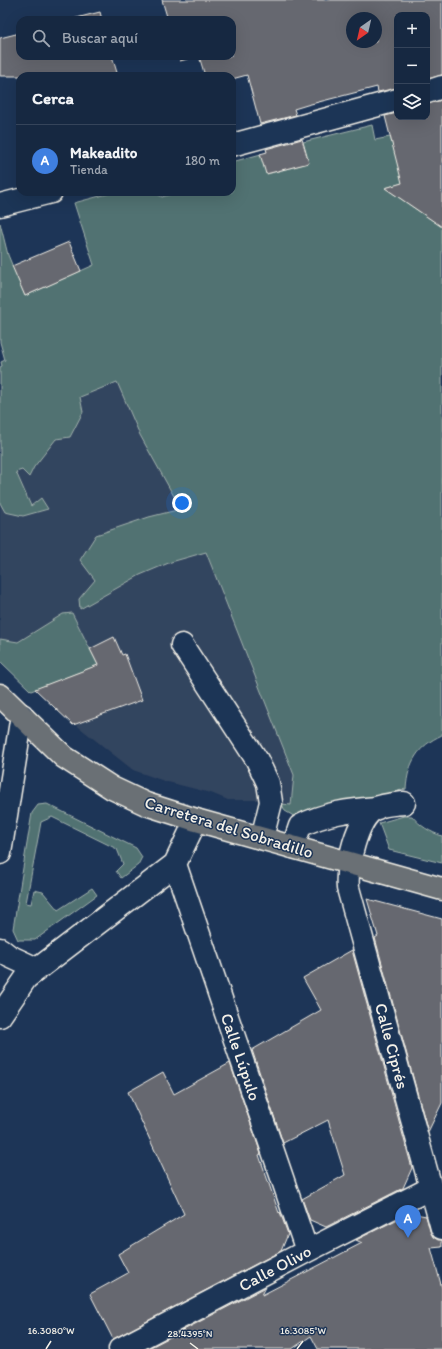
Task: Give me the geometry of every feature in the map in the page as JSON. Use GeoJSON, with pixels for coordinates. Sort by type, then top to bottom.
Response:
{"type":"FeatureCollection","features":[{"type":"Feature","properties":{"kind":"main road","name":"Carretera del Sobradillo"},"geometry":{"type":"LineString","coordinates":[[0,695],[64,756],[112,788],[146,804],[196,820],[442,889]]}},
{"type":"Feature","properties":{"kind":"street"},"geometry":{"type":"LineString","coordinates":[[430,91],[442,87]]}},
{"type":"Feature","properties":{"kind":"street"},"geometry":{"type":"LineString","coordinates":[[236,144],[394,101]]}},
{"type":"Feature","properties":{"kind":"street"},"geometry":{"type":"LineString","coordinates":[[0,205],[35,196]]}},
{"type":"Feature","properties":{"kind":"street"},"geometry":{"type":"LineString","coordinates":[[182,645],[257,760],[268,783],[272,802],[262,838]]}},
{"type":"Feature","properties":{"kind":"street"},"geometry":{"type":"LineString","coordinates":[[0,853],[22,715]]}},
{"type":"Feature","properties":{"kind":"street"},"geometry":{"type":"LineString","coordinates":[[293,847],[300,826],[315,818],[350,810],[376,808],[404,803]]}},
{"type":"Feature","properties":{"kind":"street","name":"Calle Ciprés"},"geometry":{"type":"LineString","coordinates":[[376,808],[366,816],[359,828],[347,877],[348,888],[442,1228]]}},
{"type":"Feature","properties":{"kind":"street"},"geometry":{"type":"LineString","coordinates":[[0,1016],[26,978],[175,864],[196,820]]}},
{"type":"Feature","properties":{"kind":"street","name":"Calle Lúpulo"},"geometry":{"type":"LineString","coordinates":[[175,864],[307,1251]]}},
{"type":"Feature","properties":{"kind":"street"},"geometry":{"type":"LineString","coordinates":[[0,949],[8,956],[37,969]]}},
{"type":"Feature","properties":{"kind":"street","name":"Calle Olivo"},"geometry":{"type":"LineString","coordinates":[[120,1349],[431,1188]]}},
{"type":"Feature","properties":{"kind":"shaded area"},"geometry":{"type":"Polygon","coordinates":[[[127,362],[206,552],[294,775],[291,806],[261,800],[228,800],[211,793],[164,781],[133,770],[75,724],[142,700],[125,654],[98,665],[72,613],[0,658],[0,462],[60,404],[127,362]]]}},
{"type":"Feature","properties":{"kind":"green space"},"geometry":{"type":"Polygon","coordinates":[[[372,125],[375,140],[390,137],[395,153],[428,176],[385,188],[442,227],[442,735],[427,744],[416,756],[409,771],[406,789],[324,808],[299,821],[285,811],[282,804],[291,805],[294,775],[206,552],[171,562],[140,575],[80,609],[79,599],[95,580],[80,560],[96,535],[149,517],[181,509],[140,435],[117,382],[80,397],[83,412],[70,437],[56,439],[34,467],[29,477],[22,470],[16,472],[31,506],[41,498],[48,509],[23,516],[5,512],[0,503],[0,367],[2,366],[1,362],[5,360],[0,342],[0,223],[8,255],[25,296],[94,265],[74,203],[100,196],[236,196],[236,161],[261,154],[267,174],[308,163],[303,142],[372,125]]]}},
{"type":"Feature","properties":{"kind":"green space"},"geometry":{"type":"Polygon","coordinates":[[[72,613],[98,665],[31,691],[0,661],[0,639],[18,642],[63,614],[72,613]]]}},
{"type":"Feature","properties":{"kind":"green space"},"geometry":{"type":"Polygon","coordinates":[[[47,804],[136,848],[142,857],[138,865],[121,878],[116,871],[123,864],[117,849],[52,817],[41,822],[26,903],[31,904],[34,890],[43,892],[58,910],[92,888],[97,895],[35,940],[18,940],[13,929],[32,813],[38,805],[47,804]]]}},
{"type":"Feature","properties":{"kind":"green space"},"geometry":{"type":"Polygon","coordinates":[[[404,816],[412,816],[418,823],[433,833],[442,836],[442,863],[389,850],[379,823],[404,816]]]}},
{"type":"Feature","properties":{"kind":"building"},"geometry":{"type":"Polygon","coordinates":[[[162,0],[442,0],[442,75],[430,78],[430,12],[394,12],[394,89],[378,92],[377,87],[307,105],[294,109],[296,115],[260,124],[247,75],[236,78],[236,72],[204,72],[200,60],[236,60],[236,16],[167,16],[162,0]]]}},
{"type":"Feature","properties":{"kind":"building"},"geometry":{"type":"Polygon","coordinates":[[[100,12],[101,16],[84,16],[100,12]]]}},
{"type":"Feature","properties":{"kind":"building"},"geometry":{"type":"Polygon","coordinates":[[[16,34],[16,60],[113,60],[117,72],[16,72],[16,76],[0,76],[0,38],[16,34]]]}},
{"type":"Feature","properties":{"kind":"building"},"geometry":{"type":"Polygon","coordinates":[[[442,100],[442,227],[385,188],[402,183],[385,116],[394,114],[394,120],[430,120],[430,103],[442,100]]]}},
{"type":"Feature","properties":{"kind":"building"},"geometry":{"type":"Polygon","coordinates":[[[302,139],[309,163],[266,174],[260,154],[267,152],[266,149],[302,139]]]}},
{"type":"Feature","properties":{"kind":"building"},"geometry":{"type":"Polygon","coordinates":[[[69,242],[81,271],[25,296],[12,266],[69,242]]]}},
{"type":"Feature","properties":{"kind":"building"},"geometry":{"type":"Polygon","coordinates":[[[114,637],[122,655],[125,654],[142,700],[73,725],[35,689],[98,665],[90,649],[114,637]]]}},
{"type":"Feature","properties":{"kind":"building"},"geometry":{"type":"Polygon","coordinates":[[[367,899],[442,919],[442,1103],[428,1132],[375,938],[378,936],[367,899]]]}},
{"type":"Feature","properties":{"kind":"building"},"geometry":{"type":"Polygon","coordinates":[[[352,950],[412,1168],[403,1188],[326,1227],[310,1220],[302,1199],[345,1175],[328,1120],[283,1143],[252,1050],[321,1010],[303,978],[352,950]]]}},
{"type":"Feature","properties":{"kind":"building"},"geometry":{"type":"Polygon","coordinates":[[[230,1063],[261,1154],[259,1155],[279,1213],[280,1212],[288,1234],[281,1251],[113,1339],[90,1294],[128,1273],[118,1254],[184,1214],[128,1092],[163,1072],[174,1094],[230,1063]]]}},
{"type":"Feature","properties":{"kind":"building"},"geometry":{"type":"Polygon","coordinates":[[[410,1213],[426,1216],[433,1237],[438,1240],[442,1240],[442,1247],[431,1248],[442,1288],[442,1349],[318,1349],[311,1336],[292,1349],[147,1349],[266,1287],[262,1295],[362,1243],[356,1240],[410,1213]]]}},
{"type":"Feature","properties":{"kind":"place","name":"Makeadito"},"geometry":{"type":"Point","coordinates":[408,1238]}}]}
